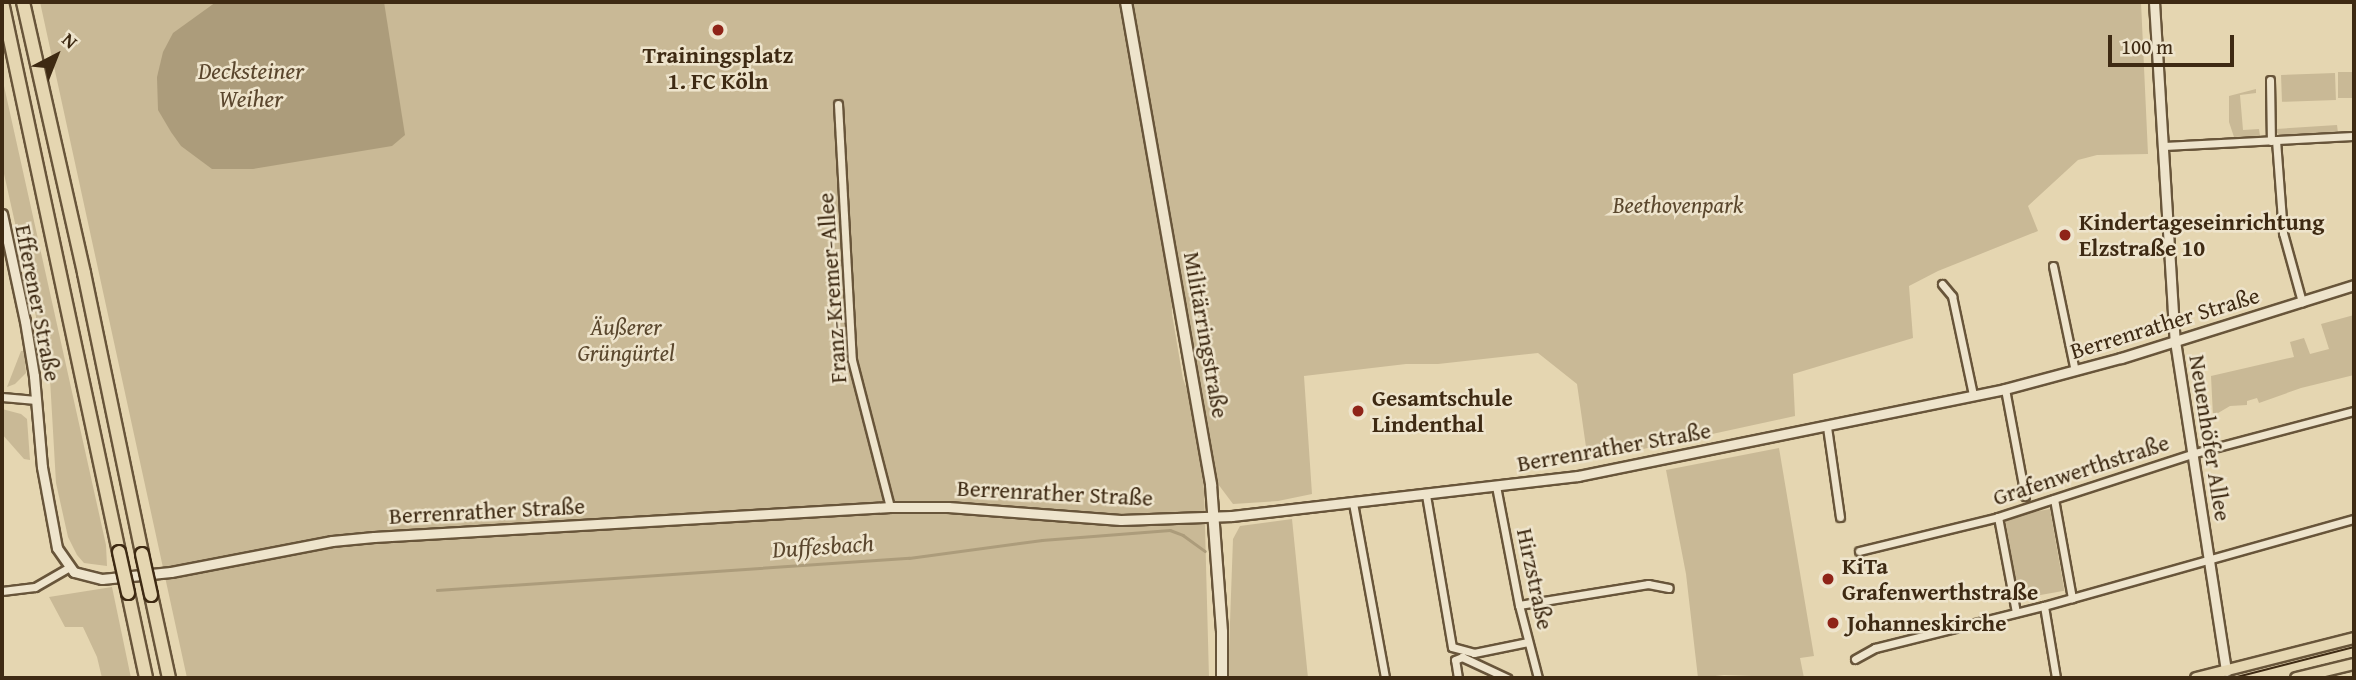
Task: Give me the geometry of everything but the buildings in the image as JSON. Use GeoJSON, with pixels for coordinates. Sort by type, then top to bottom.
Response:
{"type":"FeatureCollection","features":[{"type":"Feature","properties":{"kind":"highway"},"geometry":{"type":"LineString","coordinates":[[2,2],[146,678]]}},
{"type":"Feature","properties":{"kind":"highway"},"geometry":{"type":"LineString","coordinates":[[23,2],[84,273],[169,678]]}},
{"type":"Feature","properties":{"kind":"main road","name":"Militärringstraße"},"geometry":{"type":"LineString","coordinates":[[1126,2],[1199,404],[1214,516],[1222,678]]}},
{"type":"Feature","properties":{"kind":"main road"},"geometry":{"type":"LineString","coordinates":[[2196,678],[2227,674],[2354,638]]}},
{"type":"Feature","properties":{"kind":"main road"},"geometry":{"type":"LineString","coordinates":[[2296,678],[2354,664]]}},
{"type":"Feature","properties":{"kind":"street","name":"Neuenhöfer Allee"},"geometry":{"type":"LineString","coordinates":[[2154,2],[2175,341],[2212,559],[2227,674]]}},
{"type":"Feature","properties":{"kind":"street"},"geometry":{"type":"LineString","coordinates":[[2270,80],[2283,233],[2302,302]]}},
{"type":"Feature","properties":{"kind":"street","name":"Franz-Kremer-Allee"},"geometry":{"type":"LineString","coordinates":[[838,104],[852,360],[890,507]]}},
{"type":"Feature","properties":{"kind":"street"},"geometry":{"type":"LineString","coordinates":[[2163,146],[2354,136]]}},
{"type":"Feature","properties":{"kind":"street","name":"Efferener Straße"},"geometry":{"type":"LineString","coordinates":[[2,214],[25,321],[36,400]]}},
{"type":"Feature","properties":{"kind":"street"},"geometry":{"type":"LineString","coordinates":[[2053,266],[2075,371]]}},
{"type":"Feature","properties":{"kind":"street"},"geometry":{"type":"LineString","coordinates":[[1942,284],[1952,296],[1973,395]]}},
{"type":"Feature","properties":{"kind":"street","name":"Berrenrather Straße"},"geometry":{"type":"LineString","coordinates":[[69,567],[80,575],[102,579],[171,572],[360,538],[890,507],[948,507],[1121,520],[1214,516],[1426,495],[1609,470],[2005,389],[2075,371],[2354,285]]}},
{"type":"Feature","properties":{"kind":"street"},"geometry":{"type":"LineString","coordinates":[[2005,389],[2025,496]]}},
{"type":"Feature","properties":{"kind":"street"},"geometry":{"type":"LineString","coordinates":[[2,397],[36,400],[41,467],[51,523],[57,548],[69,567],[35,587],[2,591]]}},
{"type":"Feature","properties":{"kind":"street","name":"Grafenwerthstraße"},"geometry":{"type":"LineString","coordinates":[[1859,551],[1998,517],[2193,454],[2354,411]]}},
{"type":"Feature","properties":{"kind":"street"},"geometry":{"type":"LineString","coordinates":[[1827,427],[1840,517]]}},
{"type":"Feature","properties":{"kind":"street","name":"Hirzstraße"},"geometry":{"type":"LineString","coordinates":[[1496,486],[1519,605],[1538,678]]}},
{"type":"Feature","properties":{"kind":"street"},"geometry":{"type":"LineString","coordinates":[[1426,495],[1452,648],[1474,653],[1528,642]]}},
{"type":"Feature","properties":{"kind":"street"},"geometry":{"type":"LineString","coordinates":[[2054,499],[2072,598]]}},
{"type":"Feature","properties":{"kind":"street"},"geometry":{"type":"LineString","coordinates":[[1353,503],[1385,678]]}},
{"type":"Feature","properties":{"kind":"street"},"geometry":{"type":"LineString","coordinates":[[1998,517],[2015,612]]}},
{"type":"Feature","properties":{"kind":"street"},"geometry":{"type":"LineString","coordinates":[[1855,659],[1875,648],[2044,606],[2354,519]]}},
{"type":"Feature","properties":{"kind":"street"},"geometry":{"type":"LineString","coordinates":[[1519,605],[1648,584],[1669,588]]}},
{"type":"Feature","properties":{"kind":"street"},"geometry":{"type":"LineString","coordinates":[[2044,606],[2056,678]]}},
{"type":"Feature","properties":{"kind":"street"},"geometry":{"type":"LineString","coordinates":[[1458,678],[1455,660],[1462,657],[1507,678]]}},
{"type":"Feature","properties":{"kind":"green space","name":"Äußerer Grüngürtel"},"geometry":{"type":"Polygon","coordinates":[[[40,2],[1121,2],[1171,280],[1172,314],[1183,379],[1192,402],[1204,489],[1209,678],[187,678],[40,2]]]}},
{"type":"Feature","properties":{"kind":"green space","name":"Beethovenpark"},"geometry":{"type":"Polygon","coordinates":[[[1132,2],[2141,2],[2148,154],[2097,155],[2078,160],[2028,206],[2038,231],[1938,271],[1909,286],[1913,338],[1793,374],[1795,416],[1588,461],[1577,384],[1538,353],[1304,376],[1312,494],[1278,501],[1233,504],[1218,484],[1132,2]]]}},
{"type":"Feature","properties":{"kind":"green space"},"geometry":{"type":"Polygon","coordinates":[[[2338,72],[2354,72],[2354,98],[2338,98],[2338,72]]]}},
{"type":"Feature","properties":{"kind":"green space"},"geometry":{"type":"Polygon","coordinates":[[[2335,73],[2336,100],[2282,102],[2281,75],[2335,73]]]}},
{"type":"Feature","properties":{"kind":"green space"},"geometry":{"type":"Polygon","coordinates":[[[2,77],[106,545],[107,566],[84,563],[77,555],[68,537],[56,483],[50,379],[2,165],[2,77]]]}},
{"type":"Feature","properties":{"kind":"green space"},"geometry":{"type":"Polygon","coordinates":[[[2256,89],[2256,93],[2240,95],[2243,130],[2259,129],[2260,136],[2234,137],[2229,122],[2229,96],[2256,89]]]}},
{"type":"Feature","properties":{"kind":"green space"},"geometry":{"type":"Polygon","coordinates":[[[2337,125],[2338,133],[2282,137],[2276,132],[2276,129],[2337,125]]]}},
{"type":"Feature","properties":{"kind":"green space"},"geometry":{"type":"Polygon","coordinates":[[[2354,315],[2354,375],[2301,388],[2259,403],[2257,398],[2247,401],[2247,405],[2230,406],[2213,416],[2211,376],[2294,357],[2290,342],[2304,338],[2310,354],[2329,349],[2321,324],[2354,315]]]}},
{"type":"Feature","properties":{"kind":"green space"},"geometry":{"type":"Polygon","coordinates":[[[21,351],[24,351],[26,373],[15,384],[7,387],[21,351]]]}},
{"type":"Feature","properties":{"kind":"green space"},"geometry":{"type":"Polygon","coordinates":[[[2,409],[21,414],[27,419],[30,460],[24,459],[2,434],[2,409]]]}},
{"type":"Feature","properties":{"kind":"green space"},"geometry":{"type":"Polygon","coordinates":[[[1779,448],[1814,656],[1800,658],[1804,678],[1724,675],[1698,678],[1686,574],[1666,470],[1779,448]]]}},
{"type":"Feature","properties":{"kind":"green space"},"geometry":{"type":"Polygon","coordinates":[[[2050,509],[2064,591],[2019,599],[2005,517],[2050,509]]]}},
{"type":"Feature","properties":{"kind":"green space"},"geometry":{"type":"Polygon","coordinates":[[[1292,519],[1308,678],[1228,678],[1233,539],[1240,526],[1292,519]]]}},
{"type":"Feature","properties":{"kind":"green space"},"geometry":{"type":"Polygon","coordinates":[[[112,587],[131,678],[102,678],[97,657],[83,627],[65,627],[49,597],[112,587]]]}},
{"type":"Feature","properties":{"kind":"water","name":"Decksteiner Weiher"},"geometry":{"type":"Polygon","coordinates":[[[216,2],[384,2],[405,135],[392,146],[253,169],[212,169],[181,146],[171,132],[158,110],[157,77],[163,52],[173,33],[216,2]]]}},
{"type":"Feature","properties":{"kind":"waterway","name":"Duffesbach"},"geometry":{"type":"LineString","coordinates":[[437,590],[909,558],[1042,540],[1170,530],[1183,535],[1205,551]]}},
{"type":"Feature","properties":{"kind":"tram line"},"geometry":{"type":"LineString","coordinates":[[2233,678],[2354,647]]}},
{"type":"Feature","properties":{"kind":"place","name":"Trainingsplatz 1. FC Köln"},"geometry":{"type":"Point","coordinates":[718,30]}},
{"type":"Feature","properties":{"kind":"place","name":"Kindertageseinrichtung Elzstraße 10"},"geometry":{"type":"Point","coordinates":[2065,235]}},
{"type":"Feature","properties":{"kind":"place","name":"Gesamtschule Lindenthal"},"geometry":{"type":"Point","coordinates":[1358,411]}},
{"type":"Feature","properties":{"kind":"place","name":"KiTa Grafenwerthstraße"},"geometry":{"type":"Point","coordinates":[1828,579]}},
{"type":"Feature","properties":{"kind":"place","name":"Johanneskirche"},"geometry":{"type":"Point","coordinates":[1833,623]}}]}
